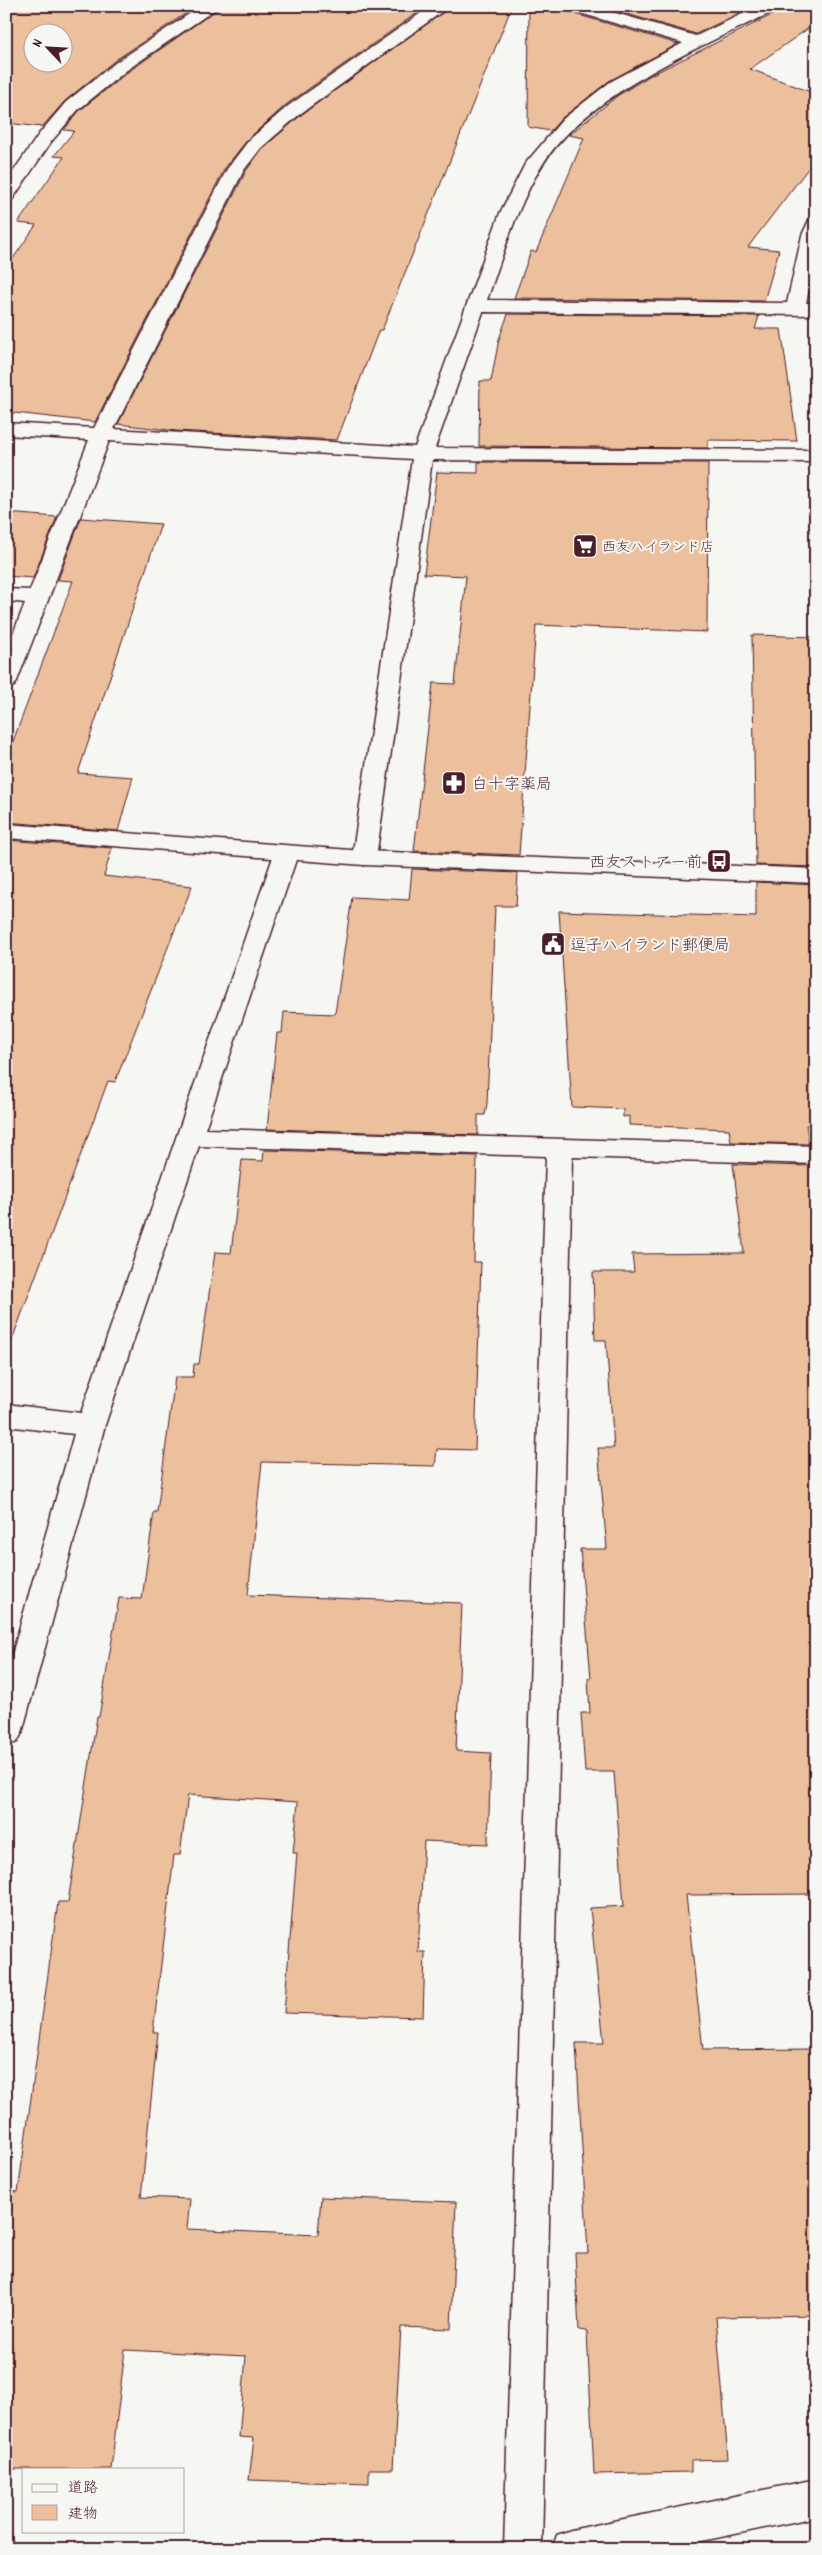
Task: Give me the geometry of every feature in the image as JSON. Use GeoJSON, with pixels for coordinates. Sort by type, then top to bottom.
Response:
{"type":"FeatureCollection","features":[{"type":"Feature","properties":{"kind":"street"},"geometry":{"type":"LineString","coordinates":[[6,196],[46,137],[72,106],[106,78],[212,6]]}},
{"type":"Feature","properties":{"kind":"street"},"geometry":{"type":"LineString","coordinates":[[6,681],[101,435],[236,169],[255,144],[294,110],[442,6]]}},
{"type":"Feature","properties":{"kind":"street"},"geometry":{"type":"LineString","coordinates":[[572,6],[697,42]]}},
{"type":"Feature","properties":{"kind":"street"},"geometry":{"type":"LineString","coordinates":[[364,858],[422,454],[509,213],[534,164],[569,123],[616,86],[697,42],[774,6]]}},
{"type":"Feature","properties":{"kind":"street"},"geometry":{"type":"LineString","coordinates":[[794,309],[816,222]]}},
{"type":"Feature","properties":{"kind":"street"},"geometry":{"type":"LineString","coordinates":[[476,306],[816,310]]}},
{"type":"Feature","properties":{"kind":"street"},"geometry":{"type":"LineString","coordinates":[[6,428],[422,454],[816,456]]}},
{"type":"Feature","properties":{"kind":"street"},"geometry":{"type":"LineString","coordinates":[[6,595],[38,597]]}},
{"type":"Feature","properties":{"kind":"street"},"geometry":{"type":"LineString","coordinates":[[6,831],[286,854],[816,876]]}},
{"type":"Feature","properties":{"kind":"street"},"geometry":{"type":"LineString","coordinates":[[6,1733],[91,1425],[191,1137],[286,854]]}},
{"type":"Feature","properties":{"kind":"street"},"geometry":{"type":"LineString","coordinates":[[191,1137],[816,1155]]}},
{"type":"Feature","properties":{"kind":"street"},"geometry":{"type":"LineString","coordinates":[[523,2549],[559,1149]]}},
{"type":"Feature","properties":{"kind":"street"},"geometry":{"type":"LineString","coordinates":[[6,1415],[91,1425]]}},
{"type":"Feature","properties":{"kind":"street"},"geometry":{"type":"LineString","coordinates":[[571,2549],[816,2498]]}},
{"type":"Feature","properties":{"kind":"building"},"geometry":{"type":"Polygon","coordinates":[[[6,6],[197,6],[114,61],[65,101],[42,127],[6,123],[6,6]]]}},
{"type":"Feature","properties":{"kind":"building"},"geometry":{"type":"Polygon","coordinates":[[[222,6],[297,6],[323,13],[332,6],[427,6],[287,104],[248,139],[225,168],[95,422],[6,412],[6,269],[36,225],[18,223],[64,157],[54,156],[74,131],[64,130],[79,111],[128,72],[222,6]]]}},
{"type":"Feature","properties":{"kind":"building"},"geometry":{"type":"Polygon","coordinates":[[[452,6],[512,6],[382,330],[379,330],[337,440],[177,431],[118,424],[246,171],[262,149],[301,115],[452,6]]]}},
{"type":"Feature","properties":{"kind":"building"},"geometry":{"type":"Polygon","coordinates":[[[529,6],[562,6],[565,11],[678,44],[609,81],[562,118],[550,131],[528,127],[529,6]]]}},
{"type":"Feature","properties":{"kind":"building"},"geometry":{"type":"Polygon","coordinates":[[[599,6],[754,6],[696,34],[599,6]]]}},
{"type":"Feature","properties":{"kind":"building"},"geometry":{"type":"Polygon","coordinates":[[[783,6],[816,6],[816,23],[750,69],[816,94],[816,158],[748,247],[779,250],[764,301],[514,298],[531,251],[536,252],[584,138],[569,135],[617,96],[649,76],[780,11],[783,6]]]}},
{"type":"Feature","properties":{"kind":"building"},"geometry":{"type":"Polygon","coordinates":[[[508,314],[759,316],[755,329],[781,329],[797,441],[708,440],[708,448],[479,446],[480,381],[491,381],[499,339],[508,314]]]}},
{"type":"Feature","properties":{"kind":"building"},"geometry":{"type":"Polygon","coordinates":[[[478,462],[708,463],[707,632],[536,625],[519,855],[414,851],[433,683],[455,684],[466,576],[424,574],[437,472],[478,473],[478,462]]]}},
{"type":"Feature","properties":{"kind":"building"},"geometry":{"type":"Polygon","coordinates":[[[6,513],[57,517],[33,578],[6,576],[6,513]]]}},
{"type":"Feature","properties":{"kind":"building"},"geometry":{"type":"Polygon","coordinates":[[[81,518],[161,524],[78,773],[133,777],[118,831],[6,822],[6,760],[73,581],[58,580],[81,518]]]}},
{"type":"Feature","properties":{"kind":"building"},"geometry":{"type":"Polygon","coordinates":[[[752,635],[816,637],[816,867],[756,865],[752,635]]]}},
{"type":"Feature","properties":{"kind":"building"},"geometry":{"type":"Polygon","coordinates":[[[6,840],[112,848],[104,876],[192,886],[115,1082],[108,1081],[12,1340],[6,1338],[6,840]]]}},
{"type":"Feature","properties":{"kind":"building"},"geometry":{"type":"Polygon","coordinates":[[[412,869],[518,873],[516,906],[495,906],[487,1104],[485,1115],[478,1115],[478,1135],[267,1129],[277,1033],[282,1033],[284,1012],[335,1014],[352,897],[409,900],[412,869]]]}},
{"type":"Feature","properties":{"kind":"building"},"geometry":{"type":"Polygon","coordinates":[[[756,882],[816,885],[816,1126],[806,1125],[809,1144],[731,1142],[729,1129],[629,1125],[629,1116],[623,1117],[623,1109],[572,1107],[559,911],[756,917],[756,882]]]}},
{"type":"Feature","properties":{"kind":"building"},"geometry":{"type":"Polygon","coordinates":[[[264,1150],[477,1156],[474,1262],[481,1262],[475,1450],[437,1449],[435,1466],[262,1462],[248,1595],[462,1603],[456,1751],[491,1753],[488,1844],[424,1841],[418,1952],[425,1952],[423,2017],[284,2013],[297,1853],[293,1853],[298,1802],[188,1795],[180,1855],[174,1855],[153,2032],[158,2032],[141,2197],[190,2199],[187,2229],[318,2235],[321,2197],[456,2202],[451,2329],[401,2327],[393,2469],[369,2469],[369,2484],[249,2480],[254,2438],[239,2437],[246,2356],[125,2350],[111,2468],[6,2469],[6,2191],[18,2192],[58,1902],[68,1902],[97,1717],[99,1717],[119,1598],[142,1599],[154,1512],[157,1512],[175,1377],[193,1377],[194,1364],[199,1364],[215,1252],[231,1253],[242,1160],[263,1161],[264,1150]]]}},
{"type":"Feature","properties":{"kind":"building"},"geometry":{"type":"Polygon","coordinates":[[[733,1164],[812,1166],[816,1188],[816,1894],[686,1895],[703,2050],[816,2049],[816,2315],[716,2317],[728,2459],[691,2460],[691,2472],[594,2474],[587,2331],[579,2330],[575,2253],[588,2253],[576,2043],[604,2043],[590,1908],[624,1906],[614,1772],[585,1772],[581,1713],[590,1713],[588,1678],[591,1678],[580,1549],[607,1549],[598,1448],[614,1448],[606,1340],[595,1340],[593,1272],[634,1272],[632,1254],[744,1253],[733,1164]]]}},
{"type":"Feature","properties":{"kind":"place","name":"西友ハイランド店"},"geometry":{"type":"Point","coordinates":[585,546]}},
{"type":"Feature","properties":{"kind":"place","name":"白十字薬局"},"geometry":{"type":"Point","coordinates":[454,783]}},
{"type":"Feature","properties":{"kind":"place","name":"西友ストアー前"},"geometry":{"type":"Point","coordinates":[719,861]}},
{"type":"Feature","properties":{"kind":"place","name":"逗子ハイランド郵便局"},"geometry":{"type":"Point","coordinates":[553,944]}}]}
